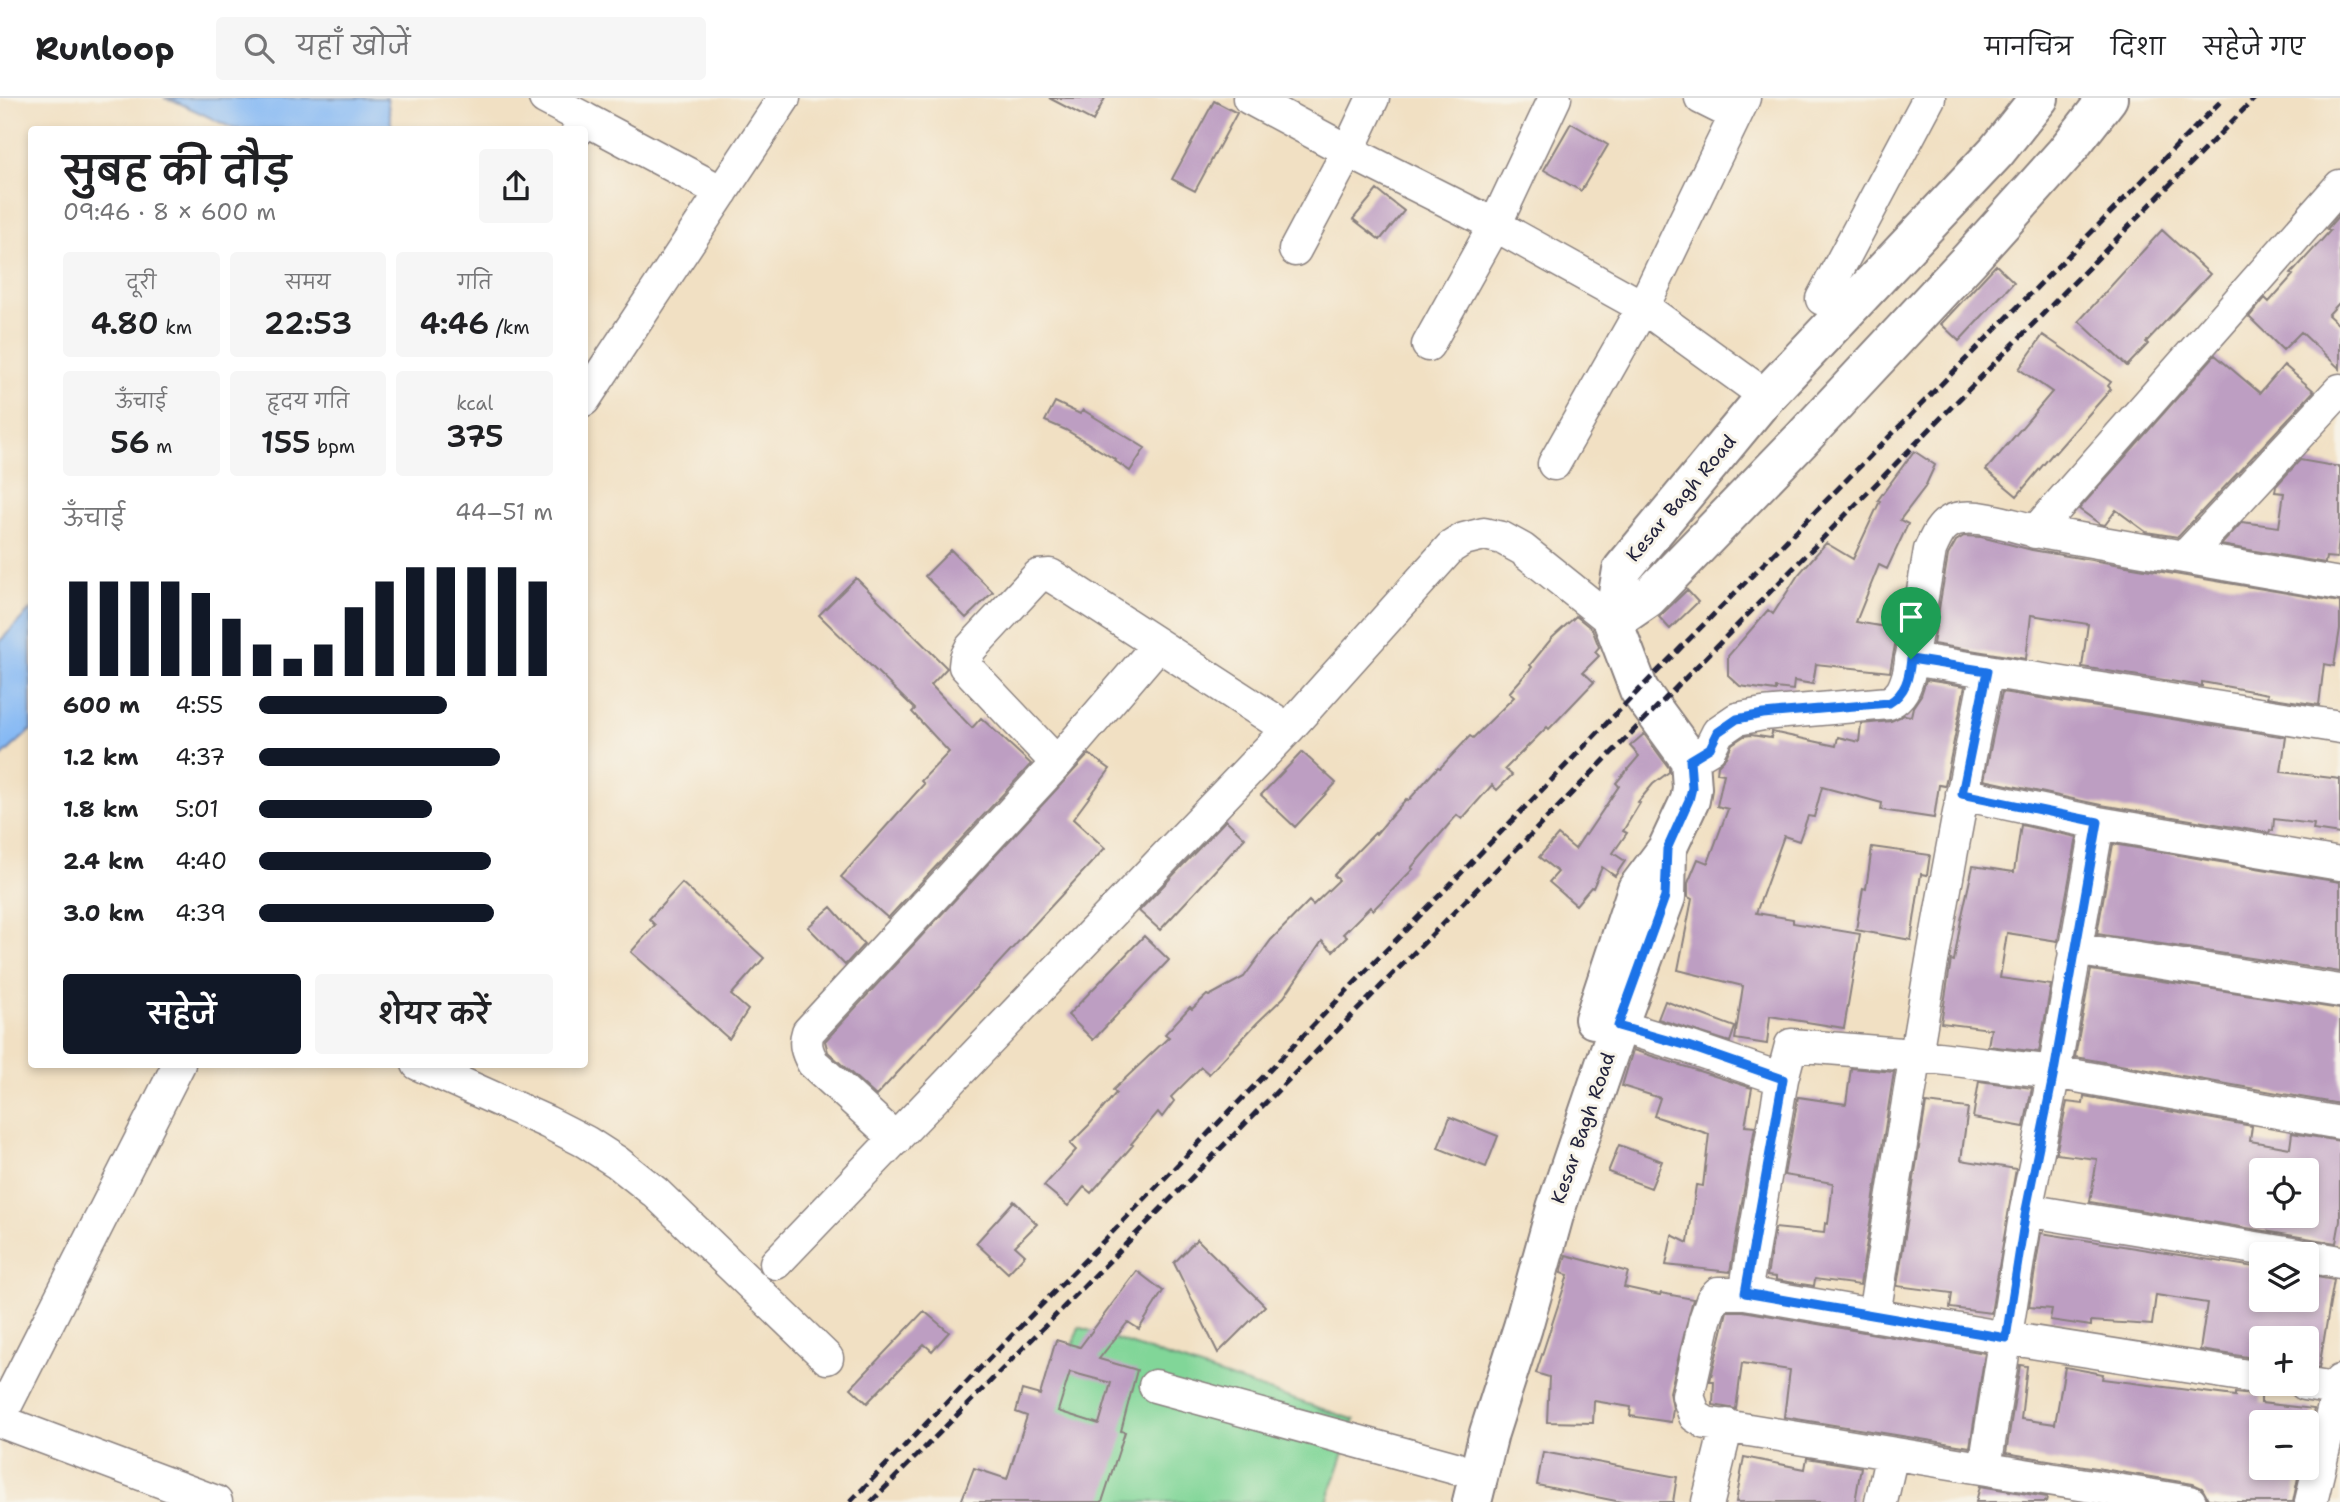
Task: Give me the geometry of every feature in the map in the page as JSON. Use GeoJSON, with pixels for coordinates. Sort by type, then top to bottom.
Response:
{"type":"FeatureCollection","features":[{"type":"Feature","properties":{"kind":"main road","name":"Kesar Bagh Road"},"geometry":{"type":"LineString","coordinates":[[1613,622],[1622,570],[1766,396],[1996,152],[2039,98]]}},
{"type":"Feature","properties":{"kind":"main road"},"geometry":{"type":"LineString","coordinates":[[1690,760],[1639,690],[1613,622],[1648,598],[1811,430],[2048,172],[2108,98]]}},
{"type":"Feature","properties":{"kind":"main road","name":"Kesar Bagh Road"},"geometry":{"type":"LineString","coordinates":[[1472,1502],[1489,1433],[1523,1327],[1556,1208],[1665,897],[1667,849],[1692,788],[1690,760]]}},
{"type":"Feature","properties":{"kind":"main road"},"geometry":{"type":"LineString","coordinates":[[1451,1485],[1549,1151],[1637,889],[1667,849]]}},
{"type":"Feature","properties":{"kind":"street"},"geometry":{"type":"LineString","coordinates":[[545,98],[581,124]]}},
{"type":"Feature","properties":{"kind":"street"},"geometry":{"type":"LineString","coordinates":[[588,394],[784,98]]}},
{"type":"Feature","properties":{"kind":"street"},"geometry":{"type":"LineString","coordinates":[[1249,98],[1495,225],[1643,307],[1766,396]]}},
{"type":"Feature","properties":{"kind":"street"},"geometry":{"type":"LineString","coordinates":[[1295,250],[1373,98]]}},
{"type":"Feature","properties":{"kind":"street"},"geometry":{"type":"LineString","coordinates":[[1428,345],[1495,225],[1555,98]]}},
{"type":"Feature","properties":{"kind":"street"},"geometry":{"type":"LineString","coordinates":[[1554,464],[1643,307],[1739,107],[1701,98]]}},
{"type":"Feature","properties":{"kind":"street"},"geometry":{"type":"LineString","coordinates":[[1822,299],[1929,98]]}},
{"type":"Feature","properties":{"kind":"street"},"geometry":{"type":"LineString","coordinates":[[588,127],[722,192]]}},
{"type":"Feature","properties":{"kind":"street"},"geometry":{"type":"LineString","coordinates":[[2035,532],[2340,186]]}},
{"type":"Feature","properties":{"kind":"street"},"geometry":{"type":"LineString","coordinates":[[2185,557],[2340,390]]}},
{"type":"Feature","properties":{"kind":"street"},"geometry":{"type":"LineString","coordinates":[[1690,760],[1710,748],[1718,732],[1737,719],[1763,714],[1889,703],[1898,698],[1904,691],[1911,659],[1930,550],[1938,532],[1948,522],[1960,518],[1978,518],[2035,532],[2340,584]]}},
{"type":"Feature","properties":{"kind":"street"},"geometry":{"type":"LineString","coordinates":[[776,1263],[1288,729],[1451,547],[1464,539],[1484,534],[1502,538],[1522,549],[1613,622]]}},
{"type":"Feature","properties":{"kind":"street"},"geometry":{"type":"LineString","coordinates":[[1057,764],[965,666],[971,648],[1038,576],[1050,575],[1288,729]]}},
{"type":"Feature","properties":{"kind":"street"},"geometry":{"type":"LineString","coordinates":[[896,1139],[813,1063],[805,1042],[808,1032],[1057,764],[1158,645]]}},
{"type":"Feature","properties":{"kind":"street"},"geometry":{"type":"LineString","coordinates":[[1911,659],[2339,723]]}},
{"type":"Feature","properties":{"kind":"street"},"geometry":{"type":"LineString","coordinates":[[1874,1316],[1914,1055],[1987,671]]}},
{"type":"Feature","properties":{"kind":"street"},"geometry":{"type":"LineString","coordinates":[[1962,794],[2098,822],[2340,864]]}},
{"type":"Feature","properties":{"kind":"street"},"geometry":{"type":"LineString","coordinates":[[1985,1467],[2026,1210],[2054,1072],[2098,822]]}},
{"type":"Feature","properties":{"kind":"street"},"geometry":{"type":"LineString","coordinates":[[2074,949],[2340,991]]}},
{"type":"Feature","properties":{"kind":"street"},"geometry":{"type":"LineString","coordinates":[[1618,1026],[1688,1046],[1783,1079]]}},
{"type":"Feature","properties":{"kind":"street"},"geometry":{"type":"LineString","coordinates":[[1745,1293],[1791,1045],[1914,1055],[2054,1072],[2340,1123]]}},
{"type":"Feature","properties":{"kind":"street"},"geometry":{"type":"LineString","coordinates":[[176,1068],[0,1419],[216,1502]]}},
{"type":"Feature","properties":{"kind":"street"},"geometry":{"type":"LineString","coordinates":[[427,1068],[547,1122],[617,1162],[656,1193],[827,1357]]}},
{"type":"Feature","properties":{"kind":"street"},"geometry":{"type":"LineString","coordinates":[[2026,1210],[2249,1247]]}},
{"type":"Feature","properties":{"kind":"street"},"geometry":{"type":"LineString","coordinates":[[2319,1258],[2340,1262]]}},
{"type":"Feature","properties":{"kind":"street"},"geometry":{"type":"LineString","coordinates":[[2190,1502],[2092,1494],[1985,1467],[1706,1423],[1695,1416],[1688,1396],[1712,1300],[1718,1293],[1745,1293],[2249,1376]]}},
{"type":"Feature","properties":{"kind":"street"},"geometry":{"type":"LineString","coordinates":[[1155,1385],[1451,1485]]}},
{"type":"Feature","properties":{"kind":"street"},"geometry":{"type":"LineString","coordinates":[[2311,1502],[2340,1387],[2319,1385]]}},
{"type":"Feature","properties":{"kind":"street"},"geometry":{"type":"LineString","coordinates":[[1708,1502],[1727,1425]]}},
{"type":"Feature","properties":{"kind":"street"},"geometry":{"type":"LineString","coordinates":[[1881,1502],[1892,1454]]}},
{"type":"Feature","properties":{"kind":"green space"},"geometry":{"type":"Polygon","coordinates":[[[1079,1327],[1355,1420],[1327,1502],[1058,1502],[1024,1491],[1079,1327]]]}},
{"type":"Feature","properties":{"kind":"water"},"geometry":{"type":"Polygon","coordinates":[[[164,98],[387,98],[392,126],[228,126],[164,98]]]}},
{"type":"Feature","properties":{"kind":"water"},"geometry":{"type":"Polygon","coordinates":[[[28,612],[28,733],[0,758],[0,641],[28,612]]]}},
{"type":"Feature","properties":{"kind":"building"},"geometry":{"type":"Polygon","coordinates":[[[1049,98],[1105,98],[1093,121],[1049,98]]]}},
{"type":"Feature","properties":{"kind":"building"},"geometry":{"type":"Polygon","coordinates":[[[1214,101],[1237,113],[1195,191],[1172,179],[1214,101]]]}},
{"type":"Feature","properties":{"kind":"building"},"geometry":{"type":"Polygon","coordinates":[[[1571,123],[1608,145],[1581,191],[1544,170],[1571,123]]]}},
{"type":"Feature","properties":{"kind":"building"},"geometry":{"type":"Polygon","coordinates":[[[1377,190],[1404,211],[1380,240],[1353,219],[1377,190]]]}},
{"type":"Feature","properties":{"kind":"building"},"geometry":{"type":"Polygon","coordinates":[[[2340,214],[2340,302],[2328,315],[2340,326],[2340,369],[2301,332],[2283,350],[2249,317],[2265,298],[2269,302],[2293,275],[2291,274],[2330,231],[2327,229],[2340,214]]]}},
{"type":"Feature","properties":{"kind":"building"},"geometry":{"type":"Polygon","coordinates":[[[2162,230],[2210,274],[2127,366],[2079,321],[2162,230]]]}},
{"type":"Feature","properties":{"kind":"building"},"geometry":{"type":"Polygon","coordinates":[[[1996,265],[2014,282],[1959,341],[1941,324],[1996,265]]]}},
{"type":"Feature","properties":{"kind":"building"},"geometry":{"type":"Polygon","coordinates":[[[2043,335],[2111,382],[2108,386],[2111,389],[2017,496],[1986,470],[2052,392],[2019,369],[2043,335]]]}},
{"type":"Feature","properties":{"kind":"building"},"geometry":{"type":"Polygon","coordinates":[[[2215,355],[2260,393],[2284,365],[2314,391],[2178,537],[2146,532],[2116,510],[2105,525],[2079,509],[2215,355]]]}},
{"type":"Feature","properties":{"kind":"building"},"geometry":{"type":"Polygon","coordinates":[[[1055,402],[1080,414],[1083,410],[1145,448],[1130,471],[1066,430],[1045,421],[1055,402]]]}},
{"type":"Feature","properties":{"kind":"building"},"geometry":{"type":"Polygon","coordinates":[[[1914,451],[1935,465],[1925,487],[1900,520],[1908,524],[1887,569],[1879,565],[1856,622],[1898,629],[1890,672],[1816,664],[1813,684],[1794,681],[1793,690],[1776,688],[1776,691],[1740,686],[1728,675],[1728,656],[1768,610],[1773,614],[1798,575],[1826,543],[1853,559],[1880,501],[1878,500],[1914,451]]]}},
{"type":"Feature","properties":{"kind":"building"},"geometry":{"type":"Polygon","coordinates":[[[2300,460],[2340,467],[2337,558],[2326,557],[2325,563],[2221,545],[2242,522],[2279,527],[2284,493],[2275,492],[2276,486],[2300,460]]]}},
{"type":"Feature","properties":{"kind":"building"},"geometry":{"type":"Polygon","coordinates":[[[1964,536],[2340,602],[2340,629],[2334,666],[2324,664],[2319,705],[2267,697],[2268,694],[2202,682],[2202,686],[2082,667],[2088,624],[2031,615],[2026,659],[1933,644],[1948,555],[1956,541],[1964,536]]]}},
{"type":"Feature","properties":{"kind":"building"},"geometry":{"type":"Polygon","coordinates":[[[951,550],[993,592],[966,618],[925,576],[951,550]]]}},
{"type":"Feature","properties":{"kind":"building"},"geometry":{"type":"Polygon","coordinates":[[[856,578],[947,668],[931,685],[972,728],[981,718],[1031,764],[888,918],[841,877],[924,784],[921,781],[949,752],[912,712],[915,709],[819,615],[856,578]]]}},
{"type":"Feature","properties":{"kind":"building"},"geometry":{"type":"Polygon","coordinates":[[[1687,590],[1698,602],[1670,629],[1659,617],[1687,590]]]}},
{"type":"Feature","properties":{"kind":"building"},"geometry":{"type":"Polygon","coordinates":[[[1576,616],[1592,629],[1599,647],[1595,652],[1599,656],[1583,672],[1594,682],[1549,729],[1547,727],[1505,769],[1512,775],[1497,790],[1492,785],[1462,819],[1457,815],[1411,868],[1413,869],[1373,910],[1370,907],[1343,934],[1347,937],[1333,951],[1322,941],[1284,997],[1209,1074],[1201,1067],[1171,1097],[1174,1101],[1162,1117],[1158,1112],[1091,1193],[1084,1187],[1068,1206],[1044,1186],[1076,1150],[1070,1144],[1116,1093],[1113,1090],[1169,1037],[1165,1034],[1190,1007],[1192,1009],[1207,995],[1244,977],[1271,940],[1309,901],[1313,905],[1339,880],[1334,875],[1376,834],[1406,799],[1408,801],[1438,767],[1440,768],[1470,736],[1473,738],[1514,697],[1509,693],[1532,667],[1530,665],[1552,638],[1576,616]]]}},
{"type":"Feature","properties":{"kind":"building"},"geometry":{"type":"Polygon","coordinates":[[[1926,680],[1965,686],[1945,786],[1939,785],[1934,818],[1881,810],[1882,803],[1822,787],[1814,817],[1808,816],[1799,841],[1784,836],[1756,913],[1793,919],[1793,923],[1860,934],[1844,1028],[1770,1016],[1767,1044],[1735,1039],[1743,986],[1678,970],[1692,899],[1688,897],[1688,883],[1698,859],[1708,863],[1728,809],[1717,806],[1724,774],[1717,773],[1718,765],[1726,757],[1732,744],[1744,736],[1771,738],[1772,732],[1836,746],[1838,737],[1859,742],[1861,724],[1911,716],[1926,680]]]}},
{"type":"Feature","properties":{"kind":"building"},"geometry":{"type":"Polygon","coordinates":[[[2002,692],[2286,737],[2281,772],[2340,779],[2340,834],[2313,830],[2314,824],[2274,819],[2273,831],[2270,830],[2269,833],[2101,805],[1984,780],[2002,692]]]}},
{"type":"Feature","properties":{"kind":"building"},"geometry":{"type":"Polygon","coordinates":[[[1644,734],[1669,768],[1669,772],[1653,784],[1638,802],[1640,803],[1623,831],[1627,833],[1613,853],[1625,861],[1615,876],[1602,867],[1593,888],[1591,887],[1576,905],[1549,882],[1558,872],[1539,857],[1558,835],[1575,849],[1619,786],[1616,783],[1639,756],[1630,746],[1644,734]]]}},
{"type":"Feature","properties":{"kind":"building"},"geometry":{"type":"Polygon","coordinates":[[[1302,752],[1336,783],[1295,827],[1261,795],[1302,752]]]}},
{"type":"Feature","properties":{"kind":"building"},"geometry":{"type":"Polygon","coordinates":[[[1089,754],[1110,769],[1073,819],[1105,848],[876,1096],[828,1052],[825,1041],[1089,754]]]}},
{"type":"Feature","properties":{"kind":"building"},"geometry":{"type":"Polygon","coordinates":[[[1226,820],[1245,838],[1160,930],[1139,911],[1226,820]]]}},
{"type":"Feature","properties":{"kind":"building"},"geometry":{"type":"Polygon","coordinates":[[[2021,825],[2077,837],[2058,941],[2007,933],[2000,978],[2051,985],[2039,1052],[1988,1046],[1991,1029],[1941,1023],[1951,960],[1954,961],[1973,866],[2014,872],[2021,825]]]}},
{"type":"Feature","properties":{"kind":"building"},"geometry":{"type":"Polygon","coordinates":[[[2113,844],[2340,882],[2340,972],[2097,934],[2113,844]]]}},
{"type":"Feature","properties":{"kind":"building"},"geometry":{"type":"Polygon","coordinates":[[[1872,847],[1930,855],[1927,875],[1921,874],[1911,940],[1856,930],[1872,847]]]}},
{"type":"Feature","properties":{"kind":"building"},"geometry":{"type":"Polygon","coordinates":[[[682,883],[764,958],[731,995],[748,1010],[729,1039],[631,952],[655,925],[649,919],[682,883]]]}},
{"type":"Feature","properties":{"kind":"building"},"geometry":{"type":"Polygon","coordinates":[[[831,907],[864,944],[845,965],[808,927],[831,907]]]}},
{"type":"Feature","properties":{"kind":"building"},"geometry":{"type":"Polygon","coordinates":[[[1144,936],[1169,960],[1093,1040],[1068,1015],[1144,936]]]}},
{"type":"Feature","properties":{"kind":"building"},"geometry":{"type":"Polygon","coordinates":[[[2091,970],[2340,1009],[2340,1104],[2075,1057],[2091,970]]]}},
{"type":"Feature","properties":{"kind":"building"},"geometry":{"type":"Polygon","coordinates":[[[1665,1001],[1735,1027],[1730,1042],[1658,1019],[1665,1001]]]}},
{"type":"Feature","properties":{"kind":"building"},"geometry":{"type":"Polygon","coordinates":[[[1633,1050],[1752,1088],[1745,1126],[1755,1127],[1730,1272],[1666,1265],[1672,1235],[1688,1243],[1696,1185],[1703,1186],[1709,1134],[1654,1116],[1660,1098],[1622,1086],[1633,1050]]]}},
{"type":"Feature","properties":{"kind":"building"},"geometry":{"type":"Polygon","coordinates":[[[1851,1068],[1894,1072],[1860,1285],[1815,1279],[1814,1286],[1776,1280],[1776,1277],[1767,1276],[1775,1228],[1824,1233],[1825,1223],[1828,1224],[1833,1183],[1784,1175],[1798,1097],[1846,1104],[1851,1068]]]}},
{"type":"Feature","properties":{"kind":"building"},"geometry":{"type":"Polygon","coordinates":[[[1979,1081],[2032,1088],[2024,1127],[1973,1118],[1979,1081]]]}},
{"type":"Feature","properties":{"kind":"building"},"geometry":{"type":"Polygon","coordinates":[[[2084,1096],[2252,1126],[2250,1141],[2290,1148],[2292,1133],[2340,1141],[2340,1221],[2336,1243],[2090,1202],[2097,1159],[2056,1154],[2067,1102],[2083,1104],[2084,1096]]]}},
{"type":"Feature","properties":{"kind":"building"},"geometry":{"type":"Polygon","coordinates":[[[1926,1103],[1968,1108],[1961,1160],[2016,1169],[1991,1313],[1950,1308],[1952,1293],[1897,1286],[1926,1103]]]}},
{"type":"Feature","properties":{"kind":"building"},"geometry":{"type":"Polygon","coordinates":[[[1450,1117],[1498,1136],[1486,1167],[1438,1148],[1450,1117]]]}},
{"type":"Feature","properties":{"kind":"building"},"geometry":{"type":"Polygon","coordinates":[[[1619,1145],[1662,1161],[1651,1188],[1608,1172],[1619,1145]]]}},
{"type":"Feature","properties":{"kind":"building"},"geometry":{"type":"Polygon","coordinates":[[[1014,1201],[1037,1224],[1015,1246],[1025,1255],[1008,1273],[976,1243],[1014,1201]]]}},
{"type":"Feature","properties":{"kind":"building"},"geometry":{"type":"Polygon","coordinates":[[[2041,1233],[2249,1266],[2249,1312],[2319,1312],[2319,1277],[2334,1280],[2319,1368],[2319,1326],[2249,1326],[2249,1357],[2200,1350],[2207,1303],[2156,1295],[2152,1325],[2091,1321],[2091,1326],[2050,1320],[2052,1309],[2029,1307],[2041,1233]]]}},
{"type":"Feature","properties":{"kind":"building"},"geometry":{"type":"Polygon","coordinates":[[[1197,1239],[1265,1306],[1218,1353],[1174,1263],[1197,1239]]]}},
{"type":"Feature","properties":{"kind":"building"},"geometry":{"type":"Polygon","coordinates":[[[1566,1255],[1628,1272],[1624,1287],[1693,1299],[1670,1392],[1673,1409],[1671,1422],[1630,1416],[1631,1407],[1594,1401],[1593,1423],[1547,1422],[1549,1377],[1536,1373],[1568,1275],[1561,1273],[1566,1255]]]}},
{"type":"Feature","properties":{"kind":"building"},"geometry":{"type":"Polygon","coordinates":[[[1137,1271],[1163,1291],[1139,1329],[1128,1322],[1099,1359],[1137,1370],[1121,1431],[1125,1432],[1102,1502],[961,1502],[974,1468],[1007,1479],[1027,1416],[1016,1412],[1022,1390],[1040,1395],[1056,1340],[1080,1347],[1137,1271]],[[1070,1372],[1058,1411],[1099,1424],[1111,1383],[1070,1372]]]}},
{"type":"Feature","properties":{"kind":"building"},"geometry":{"type":"Polygon","coordinates":[[[924,1311],[949,1332],[932,1351],[924,1344],[867,1403],[851,1388],[924,1311]]]}},
{"type":"Feature","properties":{"kind":"building"},"geometry":{"type":"Polygon","coordinates":[[[1727,1311],[1743,1311],[1985,1353],[1970,1447],[1784,1417],[1790,1370],[1742,1363],[1736,1409],[1713,1405],[1714,1381],[1710,1381],[1727,1311]]]}},
{"type":"Feature","properties":{"kind":"building"},"geometry":{"type":"Polygon","coordinates":[[[2020,1365],[2027,1366],[2021,1419],[2055,1424],[2065,1367],[2103,1374],[2102,1379],[2235,1396],[2235,1393],[2261,1396],[2261,1403],[2314,1409],[2249,1410],[2249,1480],[2298,1480],[2293,1502],[2231,1502],[2208,1499],[2202,1488],[2193,1484],[2006,1453],[2020,1365]]]}},
{"type":"Feature","properties":{"kind":"building"},"geometry":{"type":"Polygon","coordinates":[[[1543,1452],[1677,1477],[1673,1502],[1621,1502],[1537,1485],[1543,1452]]]}},
{"type":"Feature","properties":{"kind":"building"},"geometry":{"type":"Polygon","coordinates":[[[1744,1457],[1805,1469],[1807,1458],[1861,1467],[1855,1502],[1736,1502],[1744,1457]]]}},
{"type":"Feature","properties":{"kind":"building"},"geometry":{"type":"Polygon","coordinates":[[[1980,1486],[2047,1497],[2046,1502],[1976,1502],[1980,1486]]]}},
{"type":"Feature","properties":{"kind":"railway"},"geometry":{"type":"LineString","coordinates":[[850,1502],[1639,690],[2224,98]]}},
{"type":"Feature","properties":{"kind":"railway"},"geometry":{"type":"LineString","coordinates":[[871,1502],[2255,98]]}},
{"type":"Feature","properties":{"kind":"route"},"geometry":{"type":"LineString","coordinates":[[1911,659],[1987,671],[1962,794],[2098,822],[2054,1072],[2026,1210],[2006,1338],[1745,1293],[1783,1079],[1688,1046],[1618,1026],[1665,897],[1667,849],[1692,788],[1690,760],[1710,748],[1718,732],[1737,719],[1763,714],[1889,703],[1904,691],[1911,659]]}}]}
